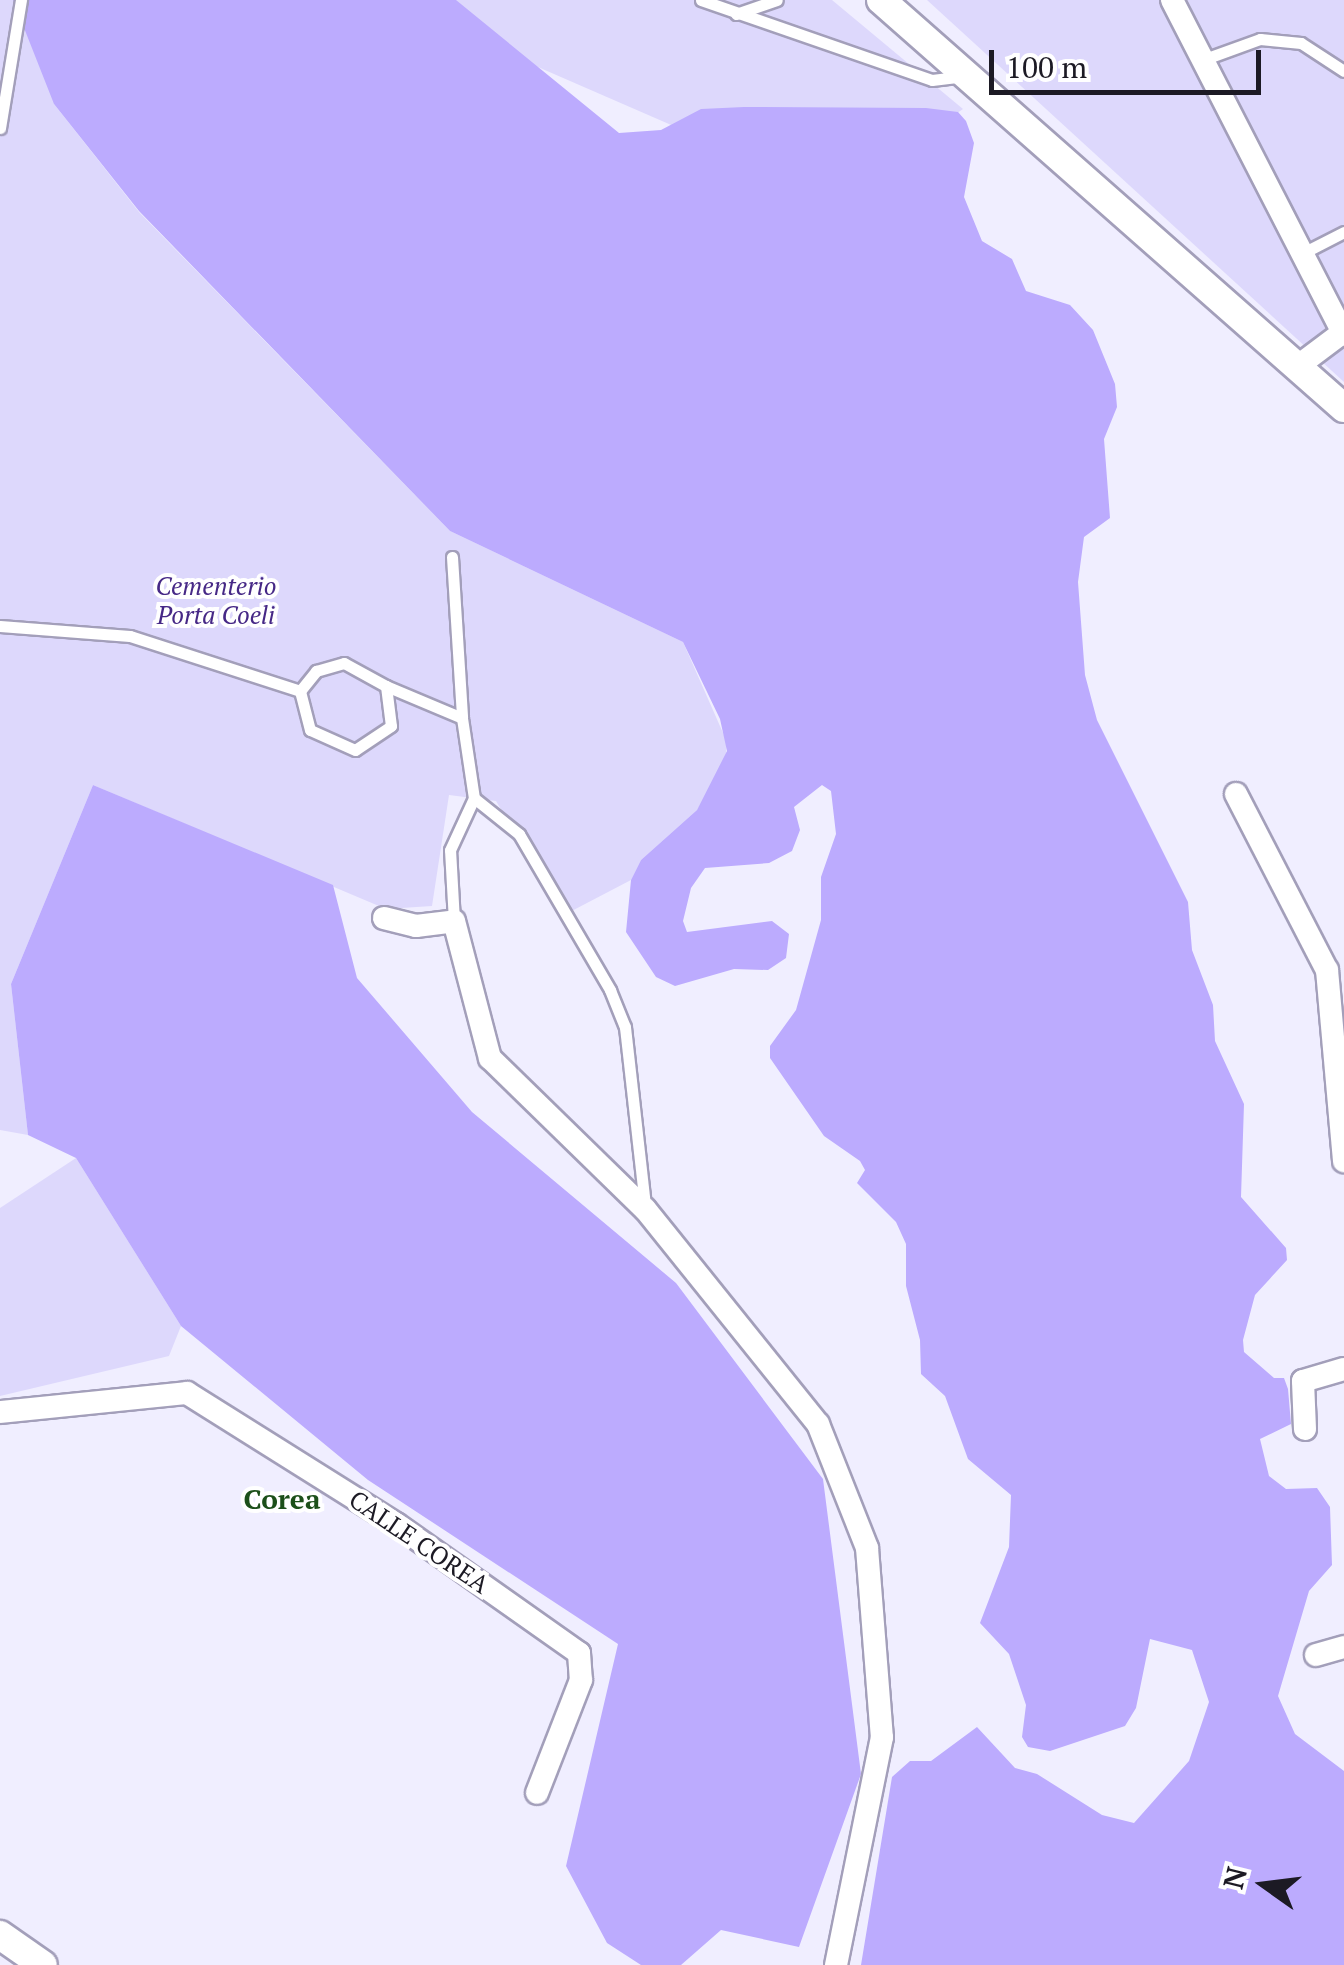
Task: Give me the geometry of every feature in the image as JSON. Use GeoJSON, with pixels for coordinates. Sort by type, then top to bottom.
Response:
{"type":"FeatureCollection","features":[{"type":"Feature","properties":{"kind":"street"},"geometry":{"type":"LineString","coordinates":[[881,0],[1344,408]]}},
{"type":"Feature","properties":{"kind":"street"},"geometry":{"type":"LineString","coordinates":[[1172,0],[1343,334],[1298,366]]}},
{"type":"Feature","properties":{"kind":"street"},"geometry":{"type":"LineString","coordinates":[[1236,794],[1327,970],[1344,1162]]}},
{"type":"Feature","properties":{"kind":"street"},"geometry":{"type":"LineString","coordinates":[[384,918],[416,926],[454,921],[490,1058],[645,1209],[818,1424],[867,1548],[882,1737],[836,1965]]}},
{"type":"Feature","properties":{"kind":"street"},"geometry":{"type":"LineString","coordinates":[[1305,1429],[1303,1381],[1344,1369]]}},
{"type":"Feature","properties":{"kind":"street","name":"CALLE COREA"},"geometry":{"type":"LineString","coordinates":[[0,1412],[187,1393],[396,1524],[579,1653],[581,1680],[537,1793]]}},
{"type":"Feature","properties":{"kind":"street"},"geometry":{"type":"LineString","coordinates":[[1316,1655],[1344,1647]]}},
{"type":"Feature","properties":{"kind":"street"},"geometry":{"type":"LineString","coordinates":[[0,1935],[44,1965]]}},
{"type":"Feature","properties":{"kind":"lane"},"geometry":{"type":"LineString","coordinates":[[0,128],[20,0]]}},
{"type":"Feature","properties":{"kind":"lane"},"geometry":{"type":"LineString","coordinates":[[701,0],[932,80],[968,75]]}},
{"type":"Feature","properties":{"kind":"lane"},"geometry":{"type":"LineString","coordinates":[[736,14],[777,0]]}},
{"type":"Feature","properties":{"kind":"lane"},"geometry":{"type":"LineString","coordinates":[[1202,60],[1260,39],[1302,43],[1344,72]]}},
{"type":"Feature","properties":{"kind":"lane"},"geometry":{"type":"LineString","coordinates":[[1301,254],[1344,232]]}},
{"type":"Feature","properties":{"kind":"lane"},"geometry":{"type":"LineString","coordinates":[[452,556],[462,718],[474,798],[450,850],[454,921]]}},
{"type":"Feature","properties":{"kind":"lane"},"geometry":{"type":"LineString","coordinates":[[0,626],[130,636],[300,690]]}},
{"type":"Feature","properties":{"kind":"lane"},"geometry":{"type":"LineString","coordinates":[[300,690],[316,671],[344,663],[386,686],[462,718]]}},
{"type":"Feature","properties":{"kind":"lane"},"geometry":{"type":"LineString","coordinates":[[300,690],[310,730],[355,750],[391,726],[386,686]]}},
{"type":"Feature","properties":{"kind":"lane"},"geometry":{"type":"LineString","coordinates":[[474,798],[519,834],[610,990],[624,1027],[645,1209]]}},
{"type":"Feature","properties":{"kind":"green space","name":"Cementerio Porta Coeli"},"geometry":{"type":"Polygon","coordinates":[[[0,0],[66,0],[54,104],[139,212],[450,531],[683,642],[727,742],[725,763],[697,810],[641,860],[631,880],[564,915],[496,801],[449,795],[432,906],[386,909],[93,785],[11,984],[28,1135],[0,1130],[0,0]]]}},
{"type":"Feature","properties":{"kind":"green space"},"geometry":{"type":"Polygon","coordinates":[[[384,0],[832,0],[963,109],[845,190],[685,131],[384,0]]]}},
{"type":"Feature","properties":{"kind":"green space"},"geometry":{"type":"Polygon","coordinates":[[[927,0],[1344,0],[1344,382],[927,0]]]}},
{"type":"Feature","properties":{"kind":"green space"},"geometry":{"type":"Polygon","coordinates":[[[76,1158],[181,1326],[169,1356],[0,1396],[0,1208],[76,1158]]]}},
{"type":"Feature","properties":{"kind":"shaded area"},"geometry":{"type":"Polygon","coordinates":[[[13,0],[456,0],[619,133],[661,130],[701,109],[744,107],[926,108],[958,112],[966,121],[974,143],[964,197],[982,241],[1012,259],[1026,291],[1070,305],[1093,330],[1115,384],[1117,407],[1104,439],[1110,518],[1084,537],[1078,582],[1085,675],[1097,720],[1188,902],[1192,950],[1213,1005],[1215,1041],[1244,1104],[1241,1197],[1286,1248],[1287,1260],[1255,1295],[1243,1340],[1244,1352],[1274,1378],[1284,1378],[1288,1389],[1291,1424],[1260,1439],[1269,1476],[1286,1489],[1317,1488],[1330,1507],[1332,1565],[1309,1591],[1278,1696],[1295,1734],[1344,1771],[1344,1965],[861,1965],[892,1777],[910,1761],[931,1761],[977,1727],[1015,1768],[1037,1774],[1102,1815],[1134,1823],[1189,1761],[1209,1702],[1192,1650],[1150,1639],[1136,1708],[1125,1726],[1050,1751],[1028,1747],[1022,1737],[1026,1705],[1009,1654],[980,1623],[1009,1547],[1011,1495],[968,1459],[945,1396],[921,1374],[920,1340],[906,1286],[906,1244],[896,1222],[857,1183],[865,1170],[860,1161],[824,1136],[770,1058],[770,1046],[796,1010],[821,920],[821,877],[836,834],[831,791],[822,785],[794,807],[800,830],[792,851],[769,863],[705,868],[691,888],[683,921],[687,932],[772,921],[789,934],[786,958],[768,970],[734,969],[675,986],[656,977],[626,932],[631,880],[641,860],[697,810],[727,751],[720,719],[683,642],[450,531],[139,211],[54,104],[13,0]]]}},
{"type":"Feature","properties":{"kind":"shaded area"},"geometry":{"type":"Polygon","coordinates":[[[93,785],[333,885],[357,978],[472,1112],[676,1283],[823,1479],[861,1774],[799,1947],[721,1930],[681,1965],[641,1965],[607,1943],[566,1866],[618,1644],[368,1480],[181,1326],[76,1158],[28,1135],[11,984],[93,785]]]}},
{"type":"Feature","properties":{"kind":"district","name":"Corea"},"geometry":{"type":"Point","coordinates":[282,1499]}}]}
